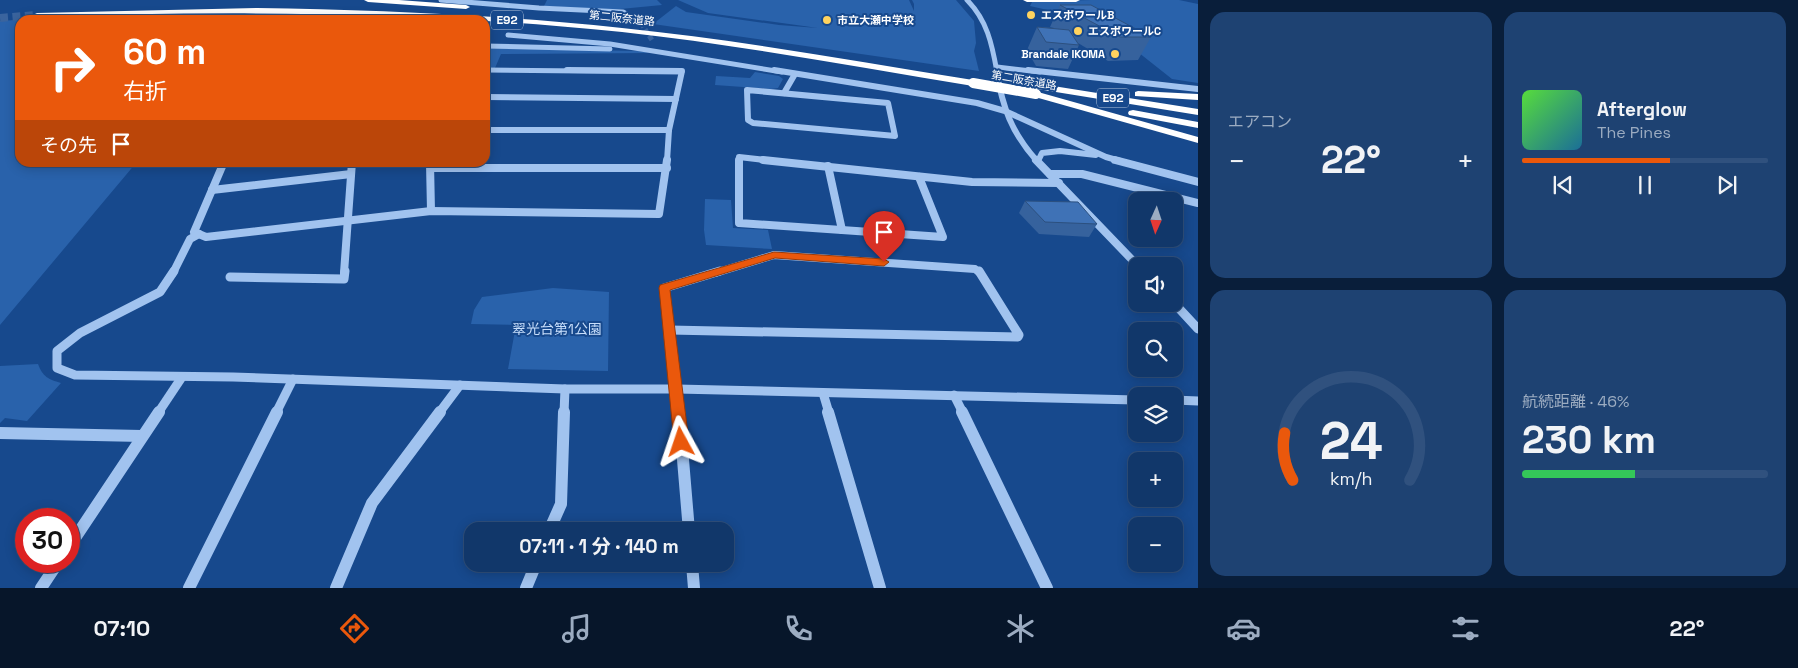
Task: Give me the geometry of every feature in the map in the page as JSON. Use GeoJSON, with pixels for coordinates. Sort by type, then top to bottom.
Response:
{"type":"FeatureCollection","features":[{"type":"Feature","properties":{"kind":"highway","name":"第二阪奈道路"},"geometry":{"type":"LineString","coordinates":[[368,0],[516,11],[721,36],[972,79],[1036,94],[1198,125]]}},
{"type":"Feature","properties":{"kind":"highway"},"geometry":{"type":"LineString","coordinates":[[1026,0],[1076,0]]}},
{"type":"Feature","properties":{"kind":"highway","name":"第二阪奈道路"},"geometry":{"type":"LineString","coordinates":[[37,15],[259,10],[437,15]]}},
{"type":"Feature","properties":{"kind":"highway","name":"第二阪奈道路"},"geometry":{"type":"LineString","coordinates":[[490,19],[615,30],[703,41],[972,79],[1057,89],[1198,112]]}},
{"type":"Feature","properties":{"kind":"highway"},"geometry":{"type":"LineString","coordinates":[[1057,89],[1198,97]]}},
{"type":"Feature","properties":{"kind":"highway"},"geometry":{"type":"LineString","coordinates":[[1036,94],[1198,140]]}},
{"type":"Feature","properties":{"kind":"street"},"geometry":{"type":"LineString","coordinates":[[441,0],[539,8],[624,12],[642,23]]}},
{"type":"Feature","properties":{"kind":"street"},"geometry":{"type":"LineString","coordinates":[[967,0],[984,20],[1005,111],[1013,130],[1038,161],[1129,257]]}},
{"type":"Feature","properties":{"kind":"street"},"geometry":{"type":"LineString","coordinates":[[508,35],[558,38],[642,49]]}},
{"type":"Feature","properties":{"kind":"street"},"geometry":{"type":"LineString","coordinates":[[490,46],[654,48],[794,74],[977,104],[1005,111],[1106,157]]}},
{"type":"Feature","properties":{"kind":"street"},"geometry":{"type":"LineString","coordinates":[[996,67],[1198,89]]}},
{"type":"Feature","properties":{"kind":"street"},"geometry":{"type":"LineString","coordinates":[[222,167],[194,232],[206,237],[431,211],[660,214],[667,168],[669,130],[682,71],[490,70]]}},
{"type":"Feature","properties":{"kind":"street"},"geometry":{"type":"LineString","coordinates":[[784,93],[794,74]]}},
{"type":"Feature","properties":{"kind":"street"},"geometry":{"type":"LineString","coordinates":[[747,90],[784,93],[888,103],[895,136],[753,123],[748,120],[747,90]]}},
{"type":"Feature","properties":{"kind":"street"},"geometry":{"type":"LineString","coordinates":[[490,97],[676,99]]}},
{"type":"Feature","properties":{"kind":"street"},"geometry":{"type":"LineString","coordinates":[[490,130],[669,130]]}},
{"type":"Feature","properties":{"kind":"street"},"geometry":{"type":"LineString","coordinates":[[1038,161],[1042,153],[1060,151],[1106,157],[1198,182]]}},
{"type":"Feature","properties":{"kind":"street"},"geometry":{"type":"LineString","coordinates":[[919,177],[943,237],[739,223],[740,157],[972,182],[1059,183]]}},
{"type":"Feature","properties":{"kind":"street"},"geometry":{"type":"LineString","coordinates":[[490,166],[667,168]]}},
{"type":"Feature","properties":{"kind":"street"},"geometry":{"type":"LineString","coordinates":[[828,166],[842,230]]}},
{"type":"Feature","properties":{"kind":"street"},"geometry":{"type":"LineString","coordinates":[[230,277],[344,279],[352,167]]}},
{"type":"Feature","properties":{"kind":"street"},"geometry":{"type":"LineString","coordinates":[[431,167],[431,211]]}},
{"type":"Feature","properties":{"kind":"street"},"geometry":{"type":"LineString","coordinates":[[212,190],[351,174]]}},
{"type":"Feature","properties":{"kind":"street"},"geometry":{"type":"LineString","coordinates":[[1050,174],[1082,174],[1198,203]]}},
{"type":"Feature","properties":{"kind":"street"},"geometry":{"type":"LineString","coordinates":[[199,234],[190,239],[175,270],[160,292],[80,333],[57,351],[57,368],[75,375],[293,379],[566,389],[677,388],[1128,400]]}},
{"type":"Feature","properties":{"kind":"street"},"geometry":{"type":"LineString","coordinates":[[670,330],[1019,336],[975,268],[774,255],[664,288],[677,388],[688,522]]}},
{"type":"Feature","properties":{"kind":"street"},"geometry":{"type":"LineString","coordinates":[[1182,312],[1198,329]]}},
{"type":"Feature","properties":{"kind":"street"},"geometry":{"type":"LineString","coordinates":[[80,530],[182,377]]}},
{"type":"Feature","properties":{"kind":"street"},"geometry":{"type":"LineString","coordinates":[[189,588],[293,379]]}},
{"type":"Feature","properties":{"kind":"street"},"geometry":{"type":"LineString","coordinates":[[336,588],[372,503],[460,385]]}},
{"type":"Feature","properties":{"kind":"street"},"geometry":{"type":"LineString","coordinates":[[553,522],[560,504],[566,389]]}},
{"type":"Feature","properties":{"kind":"street"},"geometry":{"type":"LineString","coordinates":[[823,393],[880,588]]}},
{"type":"Feature","properties":{"kind":"street"},"geometry":{"type":"LineString","coordinates":[[954,395],[1047,588]]}},
{"type":"Feature","properties":{"kind":"street"},"geometry":{"type":"LineString","coordinates":[[1183,400],[1198,401]]}},
{"type":"Feature","properties":{"kind":"street"},"geometry":{"type":"LineString","coordinates":[[0,433],[142,436]]}},
{"type":"Feature","properties":{"kind":"street"},"geometry":{"type":"LineString","coordinates":[[526,588],[533,572]]}},
{"type":"Feature","properties":{"kind":"street"},"geometry":{"type":"LineString","coordinates":[[693,572],[694,588]]}},
{"type":"Feature","properties":{"kind":"street"},"geometry":{"type":"LineString","coordinates":[[42,588],[51,573]]}},
{"type":"Feature","properties":{"kind":"green space"},"geometry":{"type":"Polygon","coordinates":[[[547,0],[657,0],[662,5],[610,10],[544,6],[547,0]]]}},
{"type":"Feature","properties":{"kind":"green space"},"geometry":{"type":"Polygon","coordinates":[[[678,0],[909,0],[914,11],[912,0],[956,0],[974,21],[976,43],[974,51],[979,71],[653,24],[676,6],[686,12],[779,25],[818,28],[708,13],[678,0]]]}},
{"type":"Feature","properties":{"kind":"green space"},"geometry":{"type":"Polygon","coordinates":[[[1179,0],[1198,4],[1198,83],[1172,79],[1100,22],[1030,6],[1032,2],[1179,0]]]}},
{"type":"Feature","properties":{"kind":"green space"},"geometry":{"type":"Polygon","coordinates":[[[15,20],[15,167],[133,167],[0,325],[0,21],[15,20]]]}},
{"type":"Feature","properties":{"kind":"green space"},"geometry":{"type":"Polygon","coordinates":[[[490,48],[639,51],[651,53],[501,54],[495,68],[490,68],[490,48]]]}},
{"type":"Feature","properties":{"kind":"green space"},"geometry":{"type":"Polygon","coordinates":[[[755,72],[779,76],[783,79],[778,88],[771,89],[715,85],[716,76],[750,78],[755,72]]]}},
{"type":"Feature","properties":{"kind":"green space"},"geometry":{"type":"Polygon","coordinates":[[[705,199],[731,200],[733,228],[768,230],[772,249],[706,245],[704,230],[705,199]]]}},
{"type":"Feature","properties":{"kind":"green space","name":"翠光台第1公園"},"geometry":{"type":"Polygon","coordinates":[[[553,288],[609,292],[608,371],[508,369],[516,325],[471,324],[474,310],[482,297],[553,288]]]}},
{"type":"Feature","properties":{"kind":"green space"},"geometry":{"type":"Polygon","coordinates":[[[38,364],[46,377],[61,383],[27,421],[5,418],[0,423],[0,366],[38,364]]]}},
{"type":"Feature","properties":{"kind":"building"},"geometry":{"type":"Polygon","coordinates":[[[1060,5],[1091,5],[1151,37],[1120,37],[1060,5]]]}},
{"type":"Feature","properties":{"kind":"building"},"geometry":{"type":"Polygon","coordinates":[[[1037,27],[1069,30],[1079,45],[1046,42],[1037,27]]]}},
{"type":"Feature","properties":{"kind":"building"},"geometry":{"type":"Polygon","coordinates":[[[1025,201],[1078,202],[1097,224],[1045,222],[1025,201]]]}},
{"type":"Feature","properties":{"kind":"tunnel"},"geometry":{"type":"LineString","coordinates":[[0,18],[15,17]]}},
{"type":"Feature","properties":{"kind":"tunnel"},"geometry":{"type":"LineString","coordinates":[[641,23],[652,40]]}},
{"type":"Feature","properties":{"kind":"place","name":"エスポワールB"},"geometry":{"type":"Point","coordinates":[1031,15]}},
{"type":"Feature","properties":{"kind":"place","name":"市立大瀬中学校"},"geometry":{"type":"Point","coordinates":[827,20]}},
{"type":"Feature","properties":{"kind":"place","name":"エスポワールC"},"geometry":{"type":"Point","coordinates":[1078,31]}},
{"type":"Feature","properties":{"kind":"place","name":"Brandale IKOMA"},"geometry":{"type":"Point","coordinates":[1115,54]}},
{"type":"Feature","properties":{"kind":"route"},"geometry":{"type":"LineString","coordinates":[[681,442],[677,388],[664,288],[774,255],[884,262]]}}]}
